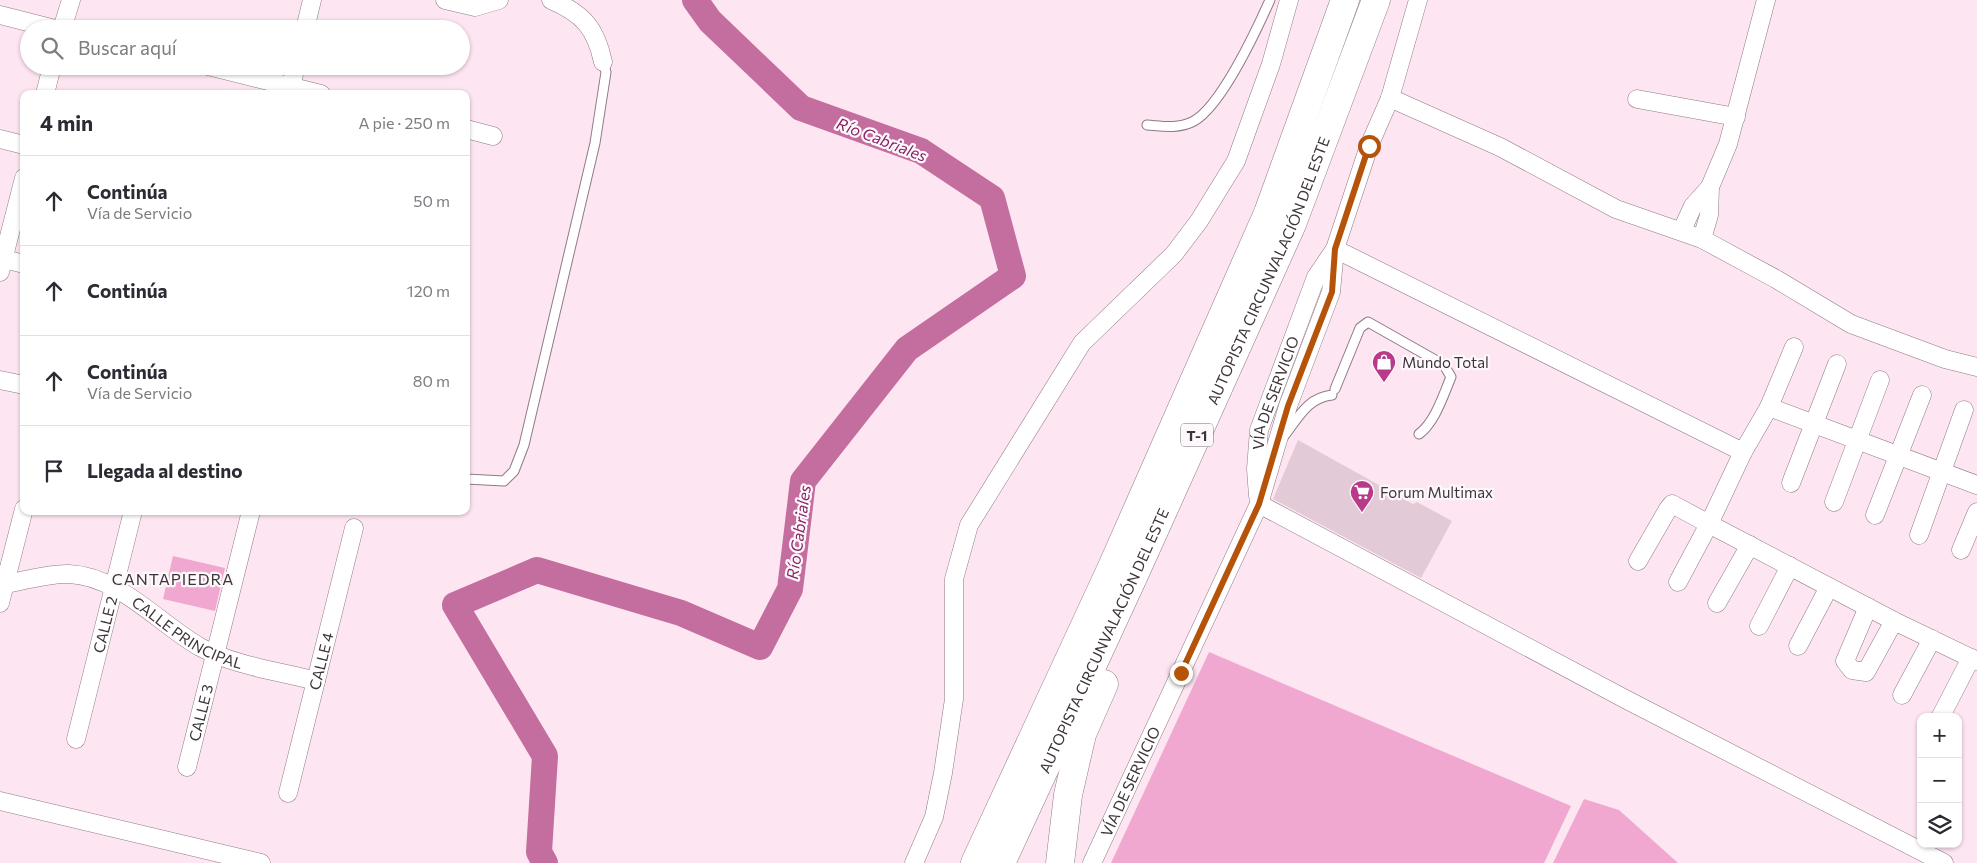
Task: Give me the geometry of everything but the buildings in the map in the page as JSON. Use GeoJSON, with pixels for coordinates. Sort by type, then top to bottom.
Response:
{"type":"FeatureCollection","features":[{"type":"Feature","properties":{"kind":"highway","name":"AUTOPISTA CIRCUNVALACIÓN DEL ESTE"},"geometry":{"type":"LineString","coordinates":[[975,863],[1112,567],[1268,213],[1345,0]]}},
{"type":"Feature","properties":{"kind":"highway","name":"AUTOPISTA CIRCUNVALACIÓN DEL ESTE"},"geometry":{"type":"LineString","coordinates":[[1001,863],[1292,224],[1376,0]]}},
{"type":"Feature","properties":{"kind":"highway"},"geometry":{"type":"LineString","coordinates":[[1060,863],[1068,795],[1082,734],[1107,678],[1128,611],[1138,565]]}},
{"type":"Feature","properties":{"kind":"street"},"geometry":{"type":"LineString","coordinates":[[64,20],[70,0]]}},
{"type":"Feature","properties":{"kind":"street"},"geometry":{"type":"LineString","coordinates":[[307,20],[312,0]]}},
{"type":"Feature","properties":{"kind":"street"},"geometry":{"type":"LineString","coordinates":[[445,0],[475,7],[499,0]]}},
{"type":"Feature","properties":{"kind":"street"},"geometry":{"type":"LineString","coordinates":[[551,0],[578,15],[589,26],[598,39],[604,62]]}},
{"type":"Feature","properties":{"kind":"street"},"geometry":{"type":"LineString","coordinates":[[914,863],[934,817],[943,773],[954,699],[954,579],[969,525],[1082,343],[1174,254],[1200,221],[1236,161],[1272,64],[1289,0]]}},
{"type":"Feature","properties":{"kind":"street","name":"VÍA DE SERVICIO"},"geometry":{"type":"LineString","coordinates":[[1092,863],[1259,504],[1256,468],[1259,430],[1316,277],[1335,249],[1369,146],[1390,98],[1418,0]]}},
{"type":"Feature","properties":{"kind":"street"},"geometry":{"type":"LineString","coordinates":[[1682,230],[1693,206],[1710,187],[1728,144],[1766,0]]}},
{"type":"Feature","properties":{"kind":"street"},"geometry":{"type":"LineString","coordinates":[[0,15],[20,20]]}},
{"type":"Feature","properties":{"kind":"street"},"geometry":{"type":"LineString","coordinates":[[46,90],[50,75]]}},
{"type":"Feature","properties":{"kind":"street"},"geometry":{"type":"LineString","coordinates":[[239,75],[290,90],[294,75]]}},
{"type":"Feature","properties":{"kind":"street"},"geometry":{"type":"LineString","coordinates":[[1390,98],[1500,147],[1616,209],[1682,230],[1702,239],[1776,279],[1851,324],[1945,360],[1977,367]]}},
{"type":"Feature","properties":{"kind":"street"},"geometry":{"type":"LineString","coordinates":[[1637,99],[1736,117]]}},
{"type":"Feature","properties":{"kind":"street"},"geometry":{"type":"LineString","coordinates":[[470,130],[493,136]]}},
{"type":"Feature","properties":{"kind":"street"},"geometry":{"type":"LineString","coordinates":[[0,139],[20,144]]}},
{"type":"Feature","properties":{"kind":"street"},"geometry":{"type":"LineString","coordinates":[[1702,239],[1709,215],[1710,187]]}},
{"type":"Feature","properties":{"kind":"street"},"geometry":{"type":"LineString","coordinates":[[20,193],[1,263],[20,264]]}},
{"type":"Feature","properties":{"kind":"street"},"geometry":{"type":"LineString","coordinates":[[1743,452],[1335,249],[1332,292],[1288,406],[1259,504],[1627,700],[1944,863]]}},
{"type":"Feature","properties":{"kind":"street"},"geometry":{"type":"LineString","coordinates":[[1678,582],[1709,524],[1743,452],[1769,407],[1794,347]]}},
{"type":"Feature","properties":{"kind":"street"},"geometry":{"type":"LineString","coordinates":[[1791,483],[1837,364]]}},
{"type":"Feature","properties":{"kind":"street"},"geometry":{"type":"LineString","coordinates":[[0,380],[20,385]]}},
{"type":"Feature","properties":{"kind":"street"},"geometry":{"type":"LineString","coordinates":[[1834,502],[1880,380]]}},
{"type":"Feature","properties":{"kind":"street"},"geometry":{"type":"LineString","coordinates":[[1272,391],[1288,406]]}},
{"type":"Feature","properties":{"kind":"street"},"geometry":{"type":"LineString","coordinates":[[1875,515],[1922,395]]}},
{"type":"Feature","properties":{"kind":"street"},"geometry":{"type":"LineString","coordinates":[[1769,407],[1977,485]]}},
{"type":"Feature","properties":{"kind":"street"},"geometry":{"type":"LineString","coordinates":[[1918,535],[1943,472],[1964,410]]}},
{"type":"Feature","properties":{"kind":"street"},"geometry":{"type":"LineString","coordinates":[[1638,561],[1672,504],[1894,621],[1974,660],[1943,713]]}},
{"type":"Feature","properties":{"kind":"street"},"geometry":{"type":"LineString","coordinates":[[1961,550],[1977,512]]}},
{"type":"Feature","properties":{"kind":"street"},"geometry":{"type":"LineString","coordinates":[[0,603],[2,584],[22,515]]}},
{"type":"Feature","properties":{"kind":"street","name":"CALLE 2"},"geometry":{"type":"LineString","coordinates":[[76,739],[132,515]]}},
{"type":"Feature","properties":{"kind":"street","name":"CALLE 3"},"geometry":{"type":"LineString","coordinates":[[187,767],[249,515]]}},
{"type":"Feature","properties":{"kind":"street","name":"CALLE 4"},"geometry":{"type":"LineString","coordinates":[[288,793],[354,528]]}},
{"type":"Feature","properties":{"kind":"street"},"geometry":{"type":"LineString","coordinates":[[1718,603],[1750,545]]}},
{"type":"Feature","properties":{"kind":"street"},"geometry":{"type":"LineString","coordinates":[[1759,626],[1790,566]]}},
{"type":"Feature","properties":{"kind":"street","name":"CALLE PRINCIPAL"},"geometry":{"type":"LineString","coordinates":[[2,584],[68,574],[94,578],[201,647],[230,660],[316,680]]}},
{"type":"Feature","properties":{"kind":"street"},"geometry":{"type":"LineString","coordinates":[[1798,646],[1830,587]]}},
{"type":"Feature","properties":{"kind":"street"},"geometry":{"type":"LineString","coordinates":[[1868,607],[1845,661],[1852,670],[1866,672],[1894,621]]}},
{"type":"Feature","properties":{"kind":"street"},"geometry":{"type":"LineString","coordinates":[[1902,695],[1932,640]]}},
{"type":"Feature","properties":{"kind":"street"},"geometry":{"type":"LineString","coordinates":[[0,801],[261,863]]}},
{"type":"Feature","properties":{"kind":"lane"},"geometry":{"type":"LineString","coordinates":[[1147,125],[1176,127],[1194,121],[1219,96],[1270,0]]}},
{"type":"Feature","properties":{"kind":"lane"},"geometry":{"type":"LineString","coordinates":[[470,479],[491,482],[504,481],[514,471],[524,445],[595,143],[606,72],[604,62]]}},
{"type":"Feature","properties":{"kind":"lane"},"geometry":{"type":"LineString","coordinates":[[1278,444],[1307,406],[1318,397],[1334,392],[1360,328],[1368,322],[1444,365],[1448,370],[1451,377],[1435,412],[1425,429],[1419,434]]}},
{"type":"Feature","properties":{"kind":"lane"},"geometry":{"type":"LineString","coordinates":[[1287,353],[1302,369]]}},
{"type":"Feature","properties":{"kind":"shaded area"},"geometry":{"type":"Polygon","coordinates":[[[173,556],[225,568],[215,611],[163,599],[173,556]]]}},
{"type":"Feature","properties":{"kind":"shaded area"},"geometry":{"type":"Polygon","coordinates":[[[1209,652],[1571,806],[1544,863],[1111,863],[1209,652]]]}},
{"type":"Feature","properties":{"kind":"shaded area"},"geometry":{"type":"Polygon","coordinates":[[[1584,799],[1619,810],[1678,863],[1553,863],[1584,799]]]}},
{"type":"Feature","properties":{"kind":"waterway","name":"Río Cabriales"},"geometry":{"type":"LineString","coordinates":[[545,863],[539,852],[545,756],[455,605],[537,570],[681,613],[760,647],[790,589],[803,481],[907,349],[1013,276],[992,198],[921,151],[801,108],[710,21],[695,0]]}},
{"type":"Feature","properties":{"kind":"place","name":"Mundo Total"},"geometry":{"type":"Point","coordinates":[1384,383]}},
{"type":"Feature","properties":{"kind":"place","name":"Forum Multimax"},"geometry":{"type":"Point","coordinates":[1362,513]}},
{"type":"Feature","properties":{"kind":"district","name":"CANTAPIEDRA"},"geometry":{"type":"Point","coordinates":[173,578]}},
{"type":"Feature","properties":{"kind":"route"},"geometry":{"type":"LineString","coordinates":[[1181,673],[1259,504],[1288,406],[1332,292],[1335,249],[1369,146]]}}]}
